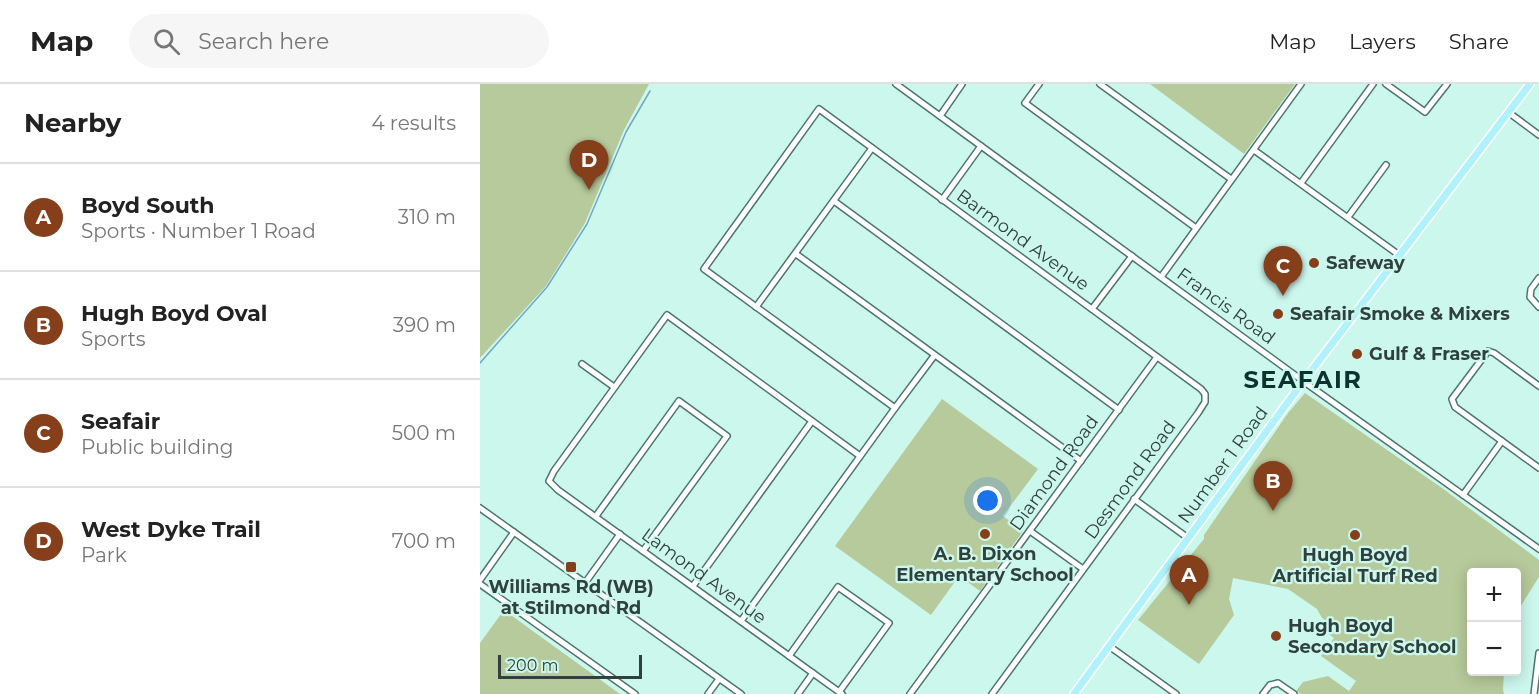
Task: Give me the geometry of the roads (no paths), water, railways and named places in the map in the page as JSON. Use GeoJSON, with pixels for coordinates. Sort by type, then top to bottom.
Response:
{"type":"FeatureCollection","features":[{"type":"Feature","properties":{"kind":"main road","name":"Number 1 Road"},"geometry":{"type":"LineString","coordinates":[[1074,694],[1303,381],[1530,84]]}},
{"type":"Feature","properties":{"kind":"street","name":"Francis Road"},"geometry":{"type":"LineString","coordinates":[[896,84],[1303,381],[1539,549]]}},
{"type":"Feature","properties":{"kind":"street"},"geometry":{"type":"LineString","coordinates":[[940,116],[962,84]]}},
{"type":"Feature","properties":{"kind":"street"},"geometry":{"type":"LineString","coordinates":[[1039,84],[1025,103],[1196,228]]}},
{"type":"Feature","properties":{"kind":"street"},"geometry":{"type":"LineString","coordinates":[[1100,84],[1231,179]]}},
{"type":"Feature","properties":{"kind":"street"},"geometry":{"type":"LineString","coordinates":[[1161,277],[1301,84]]}},
{"type":"Feature","properties":{"kind":"street"},"geometry":{"type":"LineString","coordinates":[[1300,183],[1373,84]]}},
{"type":"Feature","properties":{"kind":"street"},"geometry":{"type":"LineString","coordinates":[[1386,84],[1425,112],[1447,84]]}},
{"type":"Feature","properties":{"kind":"street","name":"Barmond Avenue"},"geometry":{"type":"LineString","coordinates":[[756,307],[704,269],[819,109],[1201,389],[1206,398]]}},
{"type":"Feature","properties":{"kind":"street"},"geometry":{"type":"LineString","coordinates":[[1508,112],[1539,135]]}},
{"type":"Feature","properties":{"kind":"street"},"geometry":{"type":"LineString","coordinates":[[942,200],[981,146]]}},
{"type":"Feature","properties":{"kind":"street"},"geometry":{"type":"LineString","coordinates":[[872,148],[756,307],[895,408]]}},
{"type":"Feature","properties":{"kind":"street"},"geometry":{"type":"LineString","coordinates":[[1254,150],[1399,255]]}},
{"type":"Feature","properties":{"kind":"street"},"geometry":{"type":"LineString","coordinates":[[1348,217],[1386,165]]}},
{"type":"Feature","properties":{"kind":"street"},"geometry":{"type":"LineString","coordinates":[[834,201],[1119,410]]}},
{"type":"Feature","properties":{"kind":"street"},"geometry":{"type":"LineString","coordinates":[[796,254],[1081,461]]}},
{"type":"Feature","properties":{"kind":"street"},"geometry":{"type":"LineString","coordinates":[[1092,309],[1131,256]]}},
{"type":"Feature","properties":{"kind":"street"},"geometry":{"type":"LineString","coordinates":[[1539,278],[1531,289],[1530,297],[1539,307]]}},
{"type":"Feature","properties":{"kind":"street"},"geometry":{"type":"LineString","coordinates":[[582,364],[614,387],[666,315],[860,456]]}},
{"type":"Feature","properties":{"kind":"street"},"geometry":{"type":"LineString","coordinates":[[1539,386],[1488,351],[1454,396],[1452,403],[1539,468]]}},
{"type":"Feature","properties":{"kind":"street"},"geometry":{"type":"LineString","coordinates":[[741,621],[934,356]]}},
{"type":"Feature","properties":{"kind":"street","name":"Diamond Road"},"geometry":{"type":"LineString","coordinates":[[910,694],[1157,357]]}},
{"type":"Feature","properties":{"kind":"street","name":"Lamond Avenue"},"geometry":{"type":"LineString","coordinates":[[614,387],[549,481],[558,490],[841,693]]}},
{"type":"Feature","properties":{"kind":"street","name":"Desmond Road"},"geometry":{"type":"LineString","coordinates":[[992,694],[1198,414],[1206,398]]}},
{"type":"Feature","properties":{"kind":"street"},"geometry":{"type":"LineString","coordinates":[[596,516],[679,401],[727,436],[643,551]]}},
{"type":"Feature","properties":{"kind":"street"},"geometry":{"type":"LineString","coordinates":[[693,586],[813,421]]}},
{"type":"Feature","properties":{"kind":"street"},"geometry":{"type":"LineString","coordinates":[[1463,495],[1502,441]]}},
{"type":"Feature","properties":{"kind":"street"},"geometry":{"type":"LineString","coordinates":[[1134,499],[1188,538]]}},
{"type":"Feature","properties":{"kind":"street"},"geometry":{"type":"LineString","coordinates":[[480,508],[741,694]]}},
{"type":"Feature","properties":{"kind":"street"},"geometry":{"type":"LineString","coordinates":[[1030,531],[1083,569]]}},
{"type":"Feature","properties":{"kind":"street"},"geometry":{"type":"LineString","coordinates":[[514,532],[480,582],[635,694]]}},
{"type":"Feature","properties":{"kind":"street"},"geometry":{"type":"LineString","coordinates":[[585,583],[620,534]]}},
{"type":"Feature","properties":{"kind":"street"},"geometry":{"type":"LineString","coordinates":[[789,656],[838,587],[889,623],[841,693]]}},
{"type":"Feature","properties":{"kind":"street"},"geometry":{"type":"LineString","coordinates":[[1109,646],[1176,694]]}},
{"type":"Feature","properties":{"kind":"street"},"geometry":{"type":"LineString","coordinates":[[1534,694],[1539,653]]}},
{"type":"Feature","properties":{"kind":"street"},"geometry":{"type":"LineString","coordinates":[[798,694],[813,673]]}},
{"type":"Feature","properties":{"kind":"street"},"geometry":{"type":"LineString","coordinates":[[708,694],[719,679]]}},
{"type":"Feature","properties":{"kind":"street"},"geometry":{"type":"LineString","coordinates":[[1263,694],[1270,685],[1278,683],[1294,694]]}},
{"type":"Feature","properties":{"kind":"waterway"},"geometry":{"type":"LineString","coordinates":[[480,363],[547,287],[587,224],[626,132],[650,91]]}},
{"type":"Feature","properties":{"kind":"place","name":"West Dyke Trail"},"geometry":{"type":"Point","coordinates":[589,190]}},
{"type":"Feature","properties":{"kind":"place","name":"Safeway"},"geometry":{"type":"Point","coordinates":[1314,263]}},
{"type":"Feature","properties":{"kind":"place","name":"Seafair"},"geometry":{"type":"Point","coordinates":[1283,296]}},
{"type":"Feature","properties":{"kind":"place","name":"Seafair Smoke & Mixers"},"geometry":{"type":"Point","coordinates":[1278,314]}},
{"type":"Feature","properties":{"kind":"place","name":"Gulf & Fraser"},"geometry":{"type":"Point","coordinates":[1357,354]}},
{"type":"Feature","properties":{"kind":"place","name":"Hugh Boyd Oval"},"geometry":{"type":"Point","coordinates":[1273,511]}},
{"type":"Feature","properties":{"kind":"place","name":"A. B. Dixon Elementary School"},"geometry":{"type":"Point","coordinates":[985,534]}},
{"type":"Feature","properties":{"kind":"place","name":"Hugh Boyd Artificial Turf Red"},"geometry":{"type":"Point","coordinates":[1355,535]}},
{"type":"Feature","properties":{"kind":"place","name":"Williams Rd (WB) at Stilmond Rd"},"geometry":{"type":"Point","coordinates":[571,567]}},
{"type":"Feature","properties":{"kind":"place","name":"Boyd South"},"geometry":{"type":"Point","coordinates":[1189,605]}},
{"type":"Feature","properties":{"kind":"place","name":"Hugh Boyd Secondary School"},"geometry":{"type":"Point","coordinates":[1276,636]}},
{"type":"Feature","properties":{"kind":"district","name":"SEAFAIR"},"geometry":{"type":"Point","coordinates":[1303,379]}}]}
